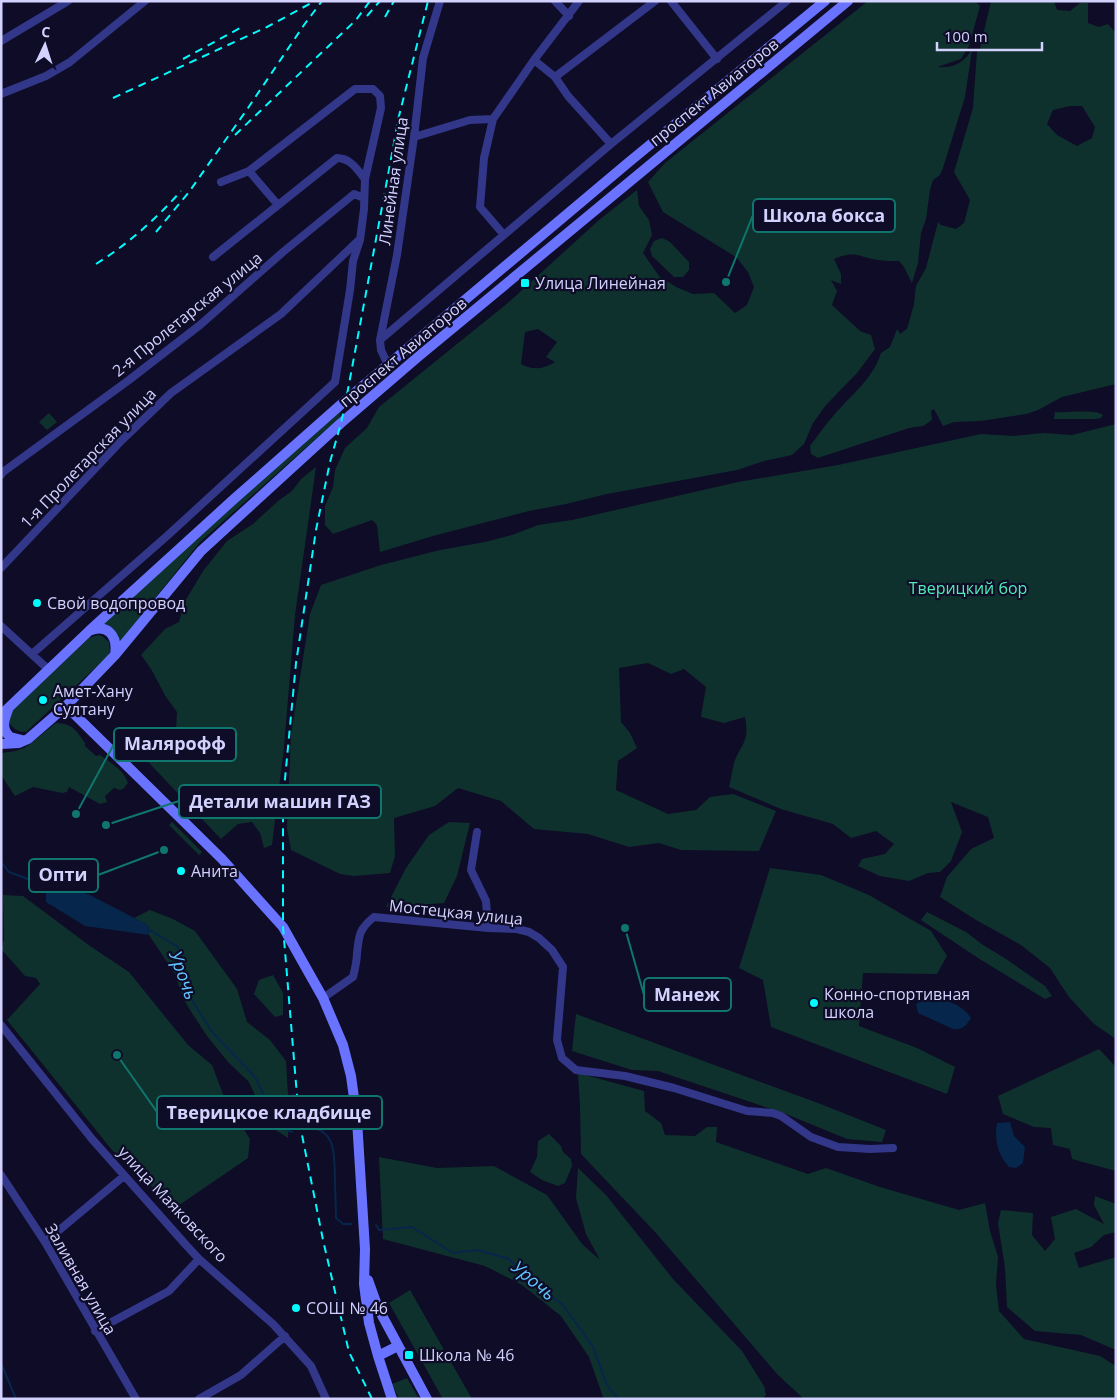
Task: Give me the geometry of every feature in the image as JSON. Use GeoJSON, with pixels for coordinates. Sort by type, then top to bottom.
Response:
{"type":"FeatureCollection","features":[{"type":"Feature","properties":{"kind":"main road","name":"проспект Авиаторов"},"geometry":{"type":"LineString","coordinates":[[4,712],[241,493],[388,365],[636,156],[825,1]]}},
{"type":"Feature","properties":{"kind":"main road","name":"проспект Авиаторов"},"geometry":{"type":"LineString","coordinates":[[1,744],[18,743],[28,739],[66,706],[115,655],[201,551],[341,423],[419,356],[848,1]]}},
{"type":"Feature","properties":{"kind":"main road"},"geometry":{"type":"LineString","coordinates":[[90,631],[96,628],[103,628],[108,631],[116,643],[115,655]]}},
{"type":"Feature","properties":{"kind":"main road"},"geometry":{"type":"LineString","coordinates":[[66,706],[222,859],[283,927],[324,998],[343,1045],[351,1076],[357,1120],[365,1269],[364,1284],[369,1323],[392,1399]]}},
{"type":"Feature","properties":{"kind":"main road"},"geometry":{"type":"LineString","coordinates":[[4,712],[4,724],[7,734],[15,739],[28,739]]}},
{"type":"Feature","properties":{"kind":"main road"},"geometry":{"type":"LineString","coordinates":[[365,1269],[378,1308],[427,1399]]}},
{"type":"Feature","properties":{"kind":"main road"},"geometry":{"type":"LineString","coordinates":[[378,1356],[398,1346]]}},
{"type":"Feature","properties":{"kind":"street"},"geometry":{"type":"LineString","coordinates":[[1,41],[68,1]]}},
{"type":"Feature","properties":{"kind":"street"},"geometry":{"type":"LineString","coordinates":[[1,94],[46,76],[70,62],[145,1]]}},
{"type":"Feature","properties":{"kind":"street","name":"Линейная улица"},"geometry":{"type":"LineString","coordinates":[[388,365],[381,350],[380,340],[397,255],[414,137],[422,58],[440,1]]}},
{"type":"Feature","properties":{"kind":"street"},"geometry":{"type":"LineString","coordinates":[[555,1],[569,16]]}},
{"type":"Feature","properties":{"kind":"street"},"geometry":{"type":"LineString","coordinates":[[504,235],[480,207],[484,158],[494,118],[534,60],[579,1]]}},
{"type":"Feature","properties":{"kind":"street"},"geometry":{"type":"LineString","coordinates":[[555,77],[655,1]]}},
{"type":"Feature","properties":{"kind":"street"},"geometry":{"type":"LineString","coordinates":[[671,1],[717,59]]}},
{"type":"Feature","properties":{"kind":"street","name":"проспект Авиаторов"},"geometry":{"type":"LineString","coordinates":[[380,340],[611,144],[787,1]]}},
{"type":"Feature","properties":{"kind":"street"},"geometry":{"type":"LineString","coordinates":[[534,60],[555,77],[568,96],[611,144]]}},
{"type":"Feature","properties":{"kind":"street"},"geometry":{"type":"LineString","coordinates":[[221,182],[249,171],[355,89],[373,89],[377,91],[382,101],[365,179],[360,240]]}},
{"type":"Feature","properties":{"kind":"street"},"geometry":{"type":"LineString","coordinates":[[414,137],[470,120],[494,118]]}},
{"type":"Feature","properties":{"kind":"street"},"geometry":{"type":"LineString","coordinates":[[213,257],[337,158],[348,160],[365,179]]}},
{"type":"Feature","properties":{"kind":"street"},"geometry":{"type":"LineString","coordinates":[[249,171],[278,205]]}},
{"type":"Feature","properties":{"kind":"street","name":"2-я Пролетарская улица"},"geometry":{"type":"LineString","coordinates":[[1,475],[200,325],[283,252],[354,194],[364,198]]}},
{"type":"Feature","properties":{"kind":"street","name":"проспект Авиаторов"},"geometry":{"type":"LineString","coordinates":[[32,654],[167,536],[334,382],[350,290],[353,260],[360,240]]}},
{"type":"Feature","properties":{"kind":"street","name":"1-я Пролетарская улица"},"geometry":{"type":"LineString","coordinates":[[2,566],[122,440],[170,394],[281,314],[360,240]]}},
{"type":"Feature","properties":{"kind":"street"},"geometry":{"type":"LineString","coordinates":[[1,626],[49,670]]}},
{"type":"Feature","properties":{"kind":"street"},"geometry":{"type":"LineString","coordinates":[[477,832],[471,870],[486,901],[488,928]]}},
{"type":"Feature","properties":{"kind":"street","name":"Мостецкая улица"},"geometry":{"type":"LineString","coordinates":[[324,998],[353,977],[358,936],[365,924],[374,918],[518,929],[529,932],[539,938],[552,950],[563,967],[557,1040],[562,1058],[576,1070],[625,1076],[674,1088],[737,1108],[773,1113],[781,1116],[811,1137],[838,1147],[893,1148]]}},
{"type":"Feature","properties":{"kind":"street","name":"улица Маяковского"},"geometry":{"type":"LineString","coordinates":[[1,1025],[124,1176],[200,1259],[273,1324],[311,1366],[326,1399]]}},
{"type":"Feature","properties":{"kind":"street","name":"Заливная улица"},"geometry":{"type":"LineString","coordinates":[[1,1175],[45,1242],[136,1399]]}},
{"type":"Feature","properties":{"kind":"street"},"geometry":{"type":"LineString","coordinates":[[45,1242],[124,1176]]}},
{"type":"Feature","properties":{"kind":"street"},"geometry":{"type":"LineString","coordinates":[[95,1331],[169,1291],[200,1259]]}},
{"type":"Feature","properties":{"kind":"street"},"geometry":{"type":"LineString","coordinates":[[200,1399],[241,1375],[284,1336]]}},
{"type":"Feature","properties":{"kind":"green space"},"geometry":{"type":"Polygon","coordinates":[[[868,1],[975,1],[980,6],[969,46],[961,59],[937,67],[948,67],[957,64],[965,59],[972,50],[965,97],[943,168],[940,175],[933,180],[930,190],[926,219],[921,233],[918,263],[912,283],[899,261],[878,260],[857,255],[842,256],[834,259],[841,274],[841,284],[831,280],[837,291],[832,305],[860,331],[871,335],[875,349],[857,373],[826,405],[813,423],[804,444],[792,455],[764,461],[737,470],[607,494],[529,511],[380,552],[377,525],[372,520],[333,534],[325,525],[325,506],[333,487],[335,470],[345,448],[367,428],[379,407],[509,302],[599,220],[637,190],[639,206],[649,220],[652,235],[643,253],[659,276],[676,287],[693,294],[714,293],[735,313],[747,305],[754,287],[748,272],[736,257],[663,212],[648,182],[665,163],[868,1]],[[538,329],[525,332],[521,364],[530,368],[538,368],[555,362],[546,357],[557,342],[538,329]]]}},
{"type":"Feature","properties":{"kind":"green space"},"geometry":{"type":"Polygon","coordinates":[[[991,1],[1054,1],[1057,10],[1070,11],[1080,3],[1088,3],[1088,23],[1099,27],[1108,24],[1116,33],[1116,384],[1062,397],[1038,410],[1026,414],[981,421],[954,422],[943,426],[934,409],[931,411],[932,420],[923,426],[909,428],[818,458],[811,454],[810,446],[873,371],[881,353],[890,347],[897,329],[900,334],[907,329],[914,304],[916,286],[926,268],[938,222],[941,225],[956,229],[964,223],[970,200],[954,172],[973,108],[977,51],[980,49],[991,1]],[[1070,106],[1053,110],[1047,124],[1057,135],[1077,146],[1092,138],[1095,127],[1082,106],[1070,106]]]}},
{"type":"Feature","properties":{"kind":"green space"},"geometry":{"type":"Polygon","coordinates":[[[662,238],[670,242],[689,262],[689,270],[683,277],[674,277],[652,256],[650,249],[654,241],[662,238]]]}},
{"type":"Feature","properties":{"kind":"green space"},"geometry":{"type":"Polygon","coordinates":[[[341,409],[340,417],[200,542],[119,643],[102,625],[341,409]]]}},
{"type":"Feature","properties":{"kind":"green space"},"geometry":{"type":"Polygon","coordinates":[[[1055,412],[1087,412],[1103,415],[1101,418],[1095,419],[1054,419],[1055,412]]]}},
{"type":"Feature","properties":{"kind":"green space"},"geometry":{"type":"Polygon","coordinates":[[[49,413],[57,422],[47,430],[39,422],[49,413]]]}},
{"type":"Feature","properties":{"kind":"green space","name":"Тверицкий бор"},"geometry":{"type":"Polygon","coordinates":[[[1116,424],[1116,1039],[1094,1024],[1069,997],[1050,968],[1021,945],[940,897],[947,877],[971,849],[994,838],[988,817],[951,802],[962,832],[951,861],[940,872],[928,873],[909,881],[880,876],[858,866],[862,859],[885,854],[894,844],[876,831],[851,838],[833,824],[781,809],[729,787],[734,763],[746,738],[745,717],[724,723],[701,717],[706,687],[684,669],[671,674],[648,663],[619,668],[621,722],[630,733],[637,748],[618,761],[616,790],[668,814],[696,810],[710,797],[733,794],[776,811],[759,851],[681,850],[659,843],[629,847],[588,834],[534,829],[501,801],[458,788],[435,806],[394,818],[395,856],[390,873],[354,876],[340,874],[291,850],[287,828],[291,735],[310,614],[321,585],[381,565],[440,550],[485,542],[512,535],[538,525],[572,520],[738,482],[838,465],[981,434],[1014,436],[1043,433],[1072,435],[1116,424]]]}},
{"type":"Feature","properties":{"kind":"green space"},"geometry":{"type":"Polygon","coordinates":[[[316,467],[295,615],[284,747],[272,845],[264,848],[260,833],[252,822],[238,824],[221,839],[118,730],[176,731],[177,712],[141,655],[165,629],[179,622],[184,603],[203,571],[227,541],[253,524],[292,491],[301,479],[316,467]]]}},
{"type":"Feature","properties":{"kind":"green space"},"geometry":{"type":"Polygon","coordinates":[[[98,635],[109,642],[110,652],[108,656],[26,732],[18,731],[13,727],[9,723],[11,712],[89,638],[98,635]]]}},
{"type":"Feature","properties":{"kind":"green space"},"geometry":{"type":"Polygon","coordinates":[[[56,723],[74,728],[85,743],[85,746],[96,756],[100,755],[113,764],[126,778],[128,783],[123,789],[114,788],[105,796],[107,802],[100,804],[69,787],[67,792],[62,793],[33,787],[15,796],[1,775],[1,753],[16,751],[26,747],[56,723]]]}},
{"type":"Feature","properties":{"kind":"green space"},"geometry":{"type":"Polygon","coordinates":[[[172,822],[202,852],[199,855],[169,825],[172,822]]]}},
{"type":"Feature","properties":{"kind":"green space"},"geometry":{"type":"Polygon","coordinates":[[[449,822],[470,823],[457,876],[444,903],[386,907],[406,868],[429,835],[449,822]]]}},
{"type":"Feature","properties":{"kind":"green space","name":"Конно-спортивная школа"},"geometry":{"type":"Polygon","coordinates":[[[770,868],[821,875],[869,895],[931,931],[947,956],[937,974],[863,973],[859,1026],[917,1048],[955,1067],[947,1094],[771,1027],[763,980],[739,968],[770,868]]]}},
{"type":"Feature","properties":{"kind":"green space"},"geometry":{"type":"Polygon","coordinates":[[[3,895],[23,896],[90,946],[129,972],[188,1045],[212,1065],[226,1102],[250,1139],[248,1158],[175,1208],[112,1150],[7,1020],[40,984],[36,978],[25,976],[1,949],[4,940],[3,895]]]}},
{"type":"Feature","properties":{"kind":"green space"},"geometry":{"type":"Polygon","coordinates":[[[150,910],[173,919],[195,931],[237,989],[247,1022],[270,1040],[286,1061],[289,1112],[288,1138],[268,1125],[249,1082],[228,1062],[207,1036],[190,1010],[183,998],[175,974],[149,935],[148,925],[134,918],[150,910]]]}},
{"type":"Feature","properties":{"kind":"green space"},"geometry":{"type":"Polygon","coordinates":[[[927,912],[966,932],[1045,986],[1052,996],[1045,999],[921,920],[927,912]]]}},
{"type":"Feature","properties":{"kind":"green space"},"geometry":{"type":"Polygon","coordinates":[[[273,975],[283,993],[283,1015],[275,1017],[254,994],[259,980],[273,975]]]}},
{"type":"Feature","properties":{"kind":"green space"},"geometry":{"type":"Polygon","coordinates":[[[576,1014],[886,1130],[882,1142],[847,1139],[786,1114],[658,1071],[632,1070],[572,1051],[576,1014]]]}},
{"type":"Feature","properties":{"kind":"green space"},"geometry":{"type":"Polygon","coordinates":[[[1099,1049],[1116,1067],[1116,1171],[1072,1159],[1070,1149],[1053,1145],[1051,1128],[1034,1127],[1003,1114],[998,1096],[1099,1049]]]}},
{"type":"Feature","properties":{"kind":"green space"},"geometry":{"type":"Polygon","coordinates":[[[578,1073],[644,1091],[645,1111],[661,1123],[665,1135],[695,1136],[707,1127],[717,1127],[716,1142],[808,1174],[826,1168],[880,1187],[959,1210],[985,1203],[990,1231],[998,1257],[996,1285],[999,1311],[1024,1339],[1100,1356],[1116,1366],[1116,1399],[804,1399],[778,1375],[656,1233],[581,1154],[578,1073]]]}},
{"type":"Feature","properties":{"kind":"green space"},"geometry":{"type":"Polygon","coordinates":[[[549,1134],[571,1159],[572,1166],[565,1183],[558,1186],[542,1180],[530,1172],[537,1157],[538,1141],[549,1134]]]}},
{"type":"Feature","properties":{"kind":"green space"},"geometry":{"type":"Polygon","coordinates":[[[379,1157],[437,1168],[494,1166],[547,1195],[582,1244],[600,1260],[586,1234],[576,1198],[578,1168],[606,1195],[673,1279],[742,1351],[764,1386],[766,1395],[762,1399],[606,1399],[603,1397],[589,1357],[561,1316],[522,1285],[485,1266],[383,1239],[379,1157]]]}},
{"type":"Feature","properties":{"kind":"green space"},"geometry":{"type":"Polygon","coordinates":[[[1095,1196],[1116,1204],[1116,1232],[1104,1235],[1091,1247],[1074,1253],[1079,1268],[1116,1257],[1116,1350],[1081,1335],[1035,1331],[1007,1307],[1005,1268],[998,1223],[1001,1210],[1033,1213],[1032,1235],[1045,1251],[1055,1239],[1051,1217],[1076,1209],[1104,1224],[1094,1205],[1095,1196]]]}},
{"type":"Feature","properties":{"kind":"green space"},"geometry":{"type":"Polygon","coordinates":[[[410,1290],[472,1399],[443,1399],[389,1303],[410,1290]]]}},
{"type":"Feature","properties":{"kind":"green space"},"geometry":{"type":"Polygon","coordinates":[[[407,1378],[419,1399],[399,1399],[392,1384],[407,1378]]]}},
{"type":"Feature","properties":{"kind":"water"},"geometry":{"type":"Polygon","coordinates":[[[54,882],[90,895],[148,925],[149,935],[85,926],[46,902],[46,884],[54,882]]]}},
{"type":"Feature","properties":{"kind":"water"},"geometry":{"type":"Polygon","coordinates":[[[925,998],[951,1002],[971,1018],[964,1027],[953,1029],[918,1013],[916,1004],[925,998]]]}},
{"type":"Feature","properties":{"kind":"water"},"geometry":{"type":"Polygon","coordinates":[[[1010,1122],[1014,1136],[1025,1147],[1023,1163],[1016,1168],[1009,1167],[1005,1163],[997,1141],[997,1123],[1010,1122]]]}},
{"type":"Feature","properties":{"kind":"waterway","name":"Урочь"},"geometry":{"type":"LineString","coordinates":[[1,862],[9,872],[47,886]]}},
{"type":"Feature","properties":{"kind":"waterway","name":"Урочь"},"geometry":{"type":"LineString","coordinates":[[148,929],[178,947],[187,993],[213,1033],[255,1077],[280,1128],[292,1132]]}},
{"type":"Feature","properties":{"kind":"waterway","name":"Урочь"},"geometry":{"type":"LineString","coordinates":[[311,1128],[326,1134],[330,1140],[334,1154],[336,1218],[343,1224],[351,1224]]}},
{"type":"Feature","properties":{"kind":"waterway","name":"Урочь"},"geometry":{"type":"LineString","coordinates":[[376,1225],[379,1230],[412,1227],[453,1253],[478,1250],[509,1259],[526,1276],[563,1305],[593,1347],[607,1385],[618,1399]]}},
{"type":"Feature","properties":{"kind":"waterway"},"geometry":{"type":"LineString","coordinates":[[1,1363],[16,1399]]}},
{"type":"Feature","properties":{"kind":"railway"},"geometry":{"type":"LineString","coordinates":[[113,98],[267,27],[315,1]]}},
{"type":"Feature","properties":{"kind":"railway"},"geometry":{"type":"LineString","coordinates":[[156,232],[189,192],[322,1]]}},
{"type":"Feature","properties":{"kind":"railway"},"geometry":{"type":"LineString","coordinates":[[235,135],[356,20],[370,1]]}},
{"type":"Feature","properties":{"kind":"railway"},"geometry":{"type":"LineString","coordinates":[[367,16],[380,1]]}},
{"type":"Feature","properties":{"kind":"railway"},"geometry":{"type":"LineString","coordinates":[[385,17],[394,1]]}},
{"type":"Feature","properties":{"kind":"railway"},"geometry":{"type":"LineString","coordinates":[[372,1399],[349,1352],[323,1240],[299,1120],[283,927],[283,800],[296,663],[316,530],[330,462],[346,400],[399,116],[428,1]]}},
{"type":"Feature","properties":{"kind":"railway"},"geometry":{"type":"LineString","coordinates":[[183,59],[242,27]]}},
{"type":"Feature","properties":{"kind":"railway"},"geometry":{"type":"LineString","coordinates":[[96,264],[141,230],[181,191]]}},
{"type":"Feature","properties":{"kind":"place","name":"Школа бокса"},"geometry":{"type":"Point","coordinates":[726,282]}},
{"type":"Feature","properties":{"kind":"place","name":"Улица Линейная"},"geometry":{"type":"Point","coordinates":[525,283]}},
{"type":"Feature","properties":{"kind":"place","name":"Свой водопровод"},"geometry":{"type":"Point","coordinates":[37,603]}},
{"type":"Feature","properties":{"kind":"place","name":"Амет-Хану Султану"},"geometry":{"type":"Point","coordinates":[43,700]}},
{"type":"Feature","properties":{"kind":"place","name":"Малярофф"},"geometry":{"type":"Point","coordinates":[76,814]}},
{"type":"Feature","properties":{"kind":"place","name":"Детали машин ГАЗ"},"geometry":{"type":"Point","coordinates":[106,825]}},
{"type":"Feature","properties":{"kind":"place","name":"Опти"},"geometry":{"type":"Point","coordinates":[164,850]}},
{"type":"Feature","properties":{"kind":"place","name":"Анита"},"geometry":{"type":"Point","coordinates":[181,871]}},
{"type":"Feature","properties":{"kind":"place","name":"Манеж"},"geometry":{"type":"Point","coordinates":[625,928]}},
{"type":"Feature","properties":{"kind":"place","name":"Конно-спортивная школа"},"geometry":{"type":"Point","coordinates":[814,1003]}},
{"type":"Feature","properties":{"kind":"place","name":"Тверицкое кладбище"},"geometry":{"type":"Point","coordinates":[117,1055]}},
{"type":"Feature","properties":{"kind":"place","name":"СОШ № 46"},"geometry":{"type":"Point","coordinates":[296,1308]}},
{"type":"Feature","properties":{"kind":"place","name":"Школа № 46"},"geometry":{"type":"Point","coordinates":[409,1355]}}]}
